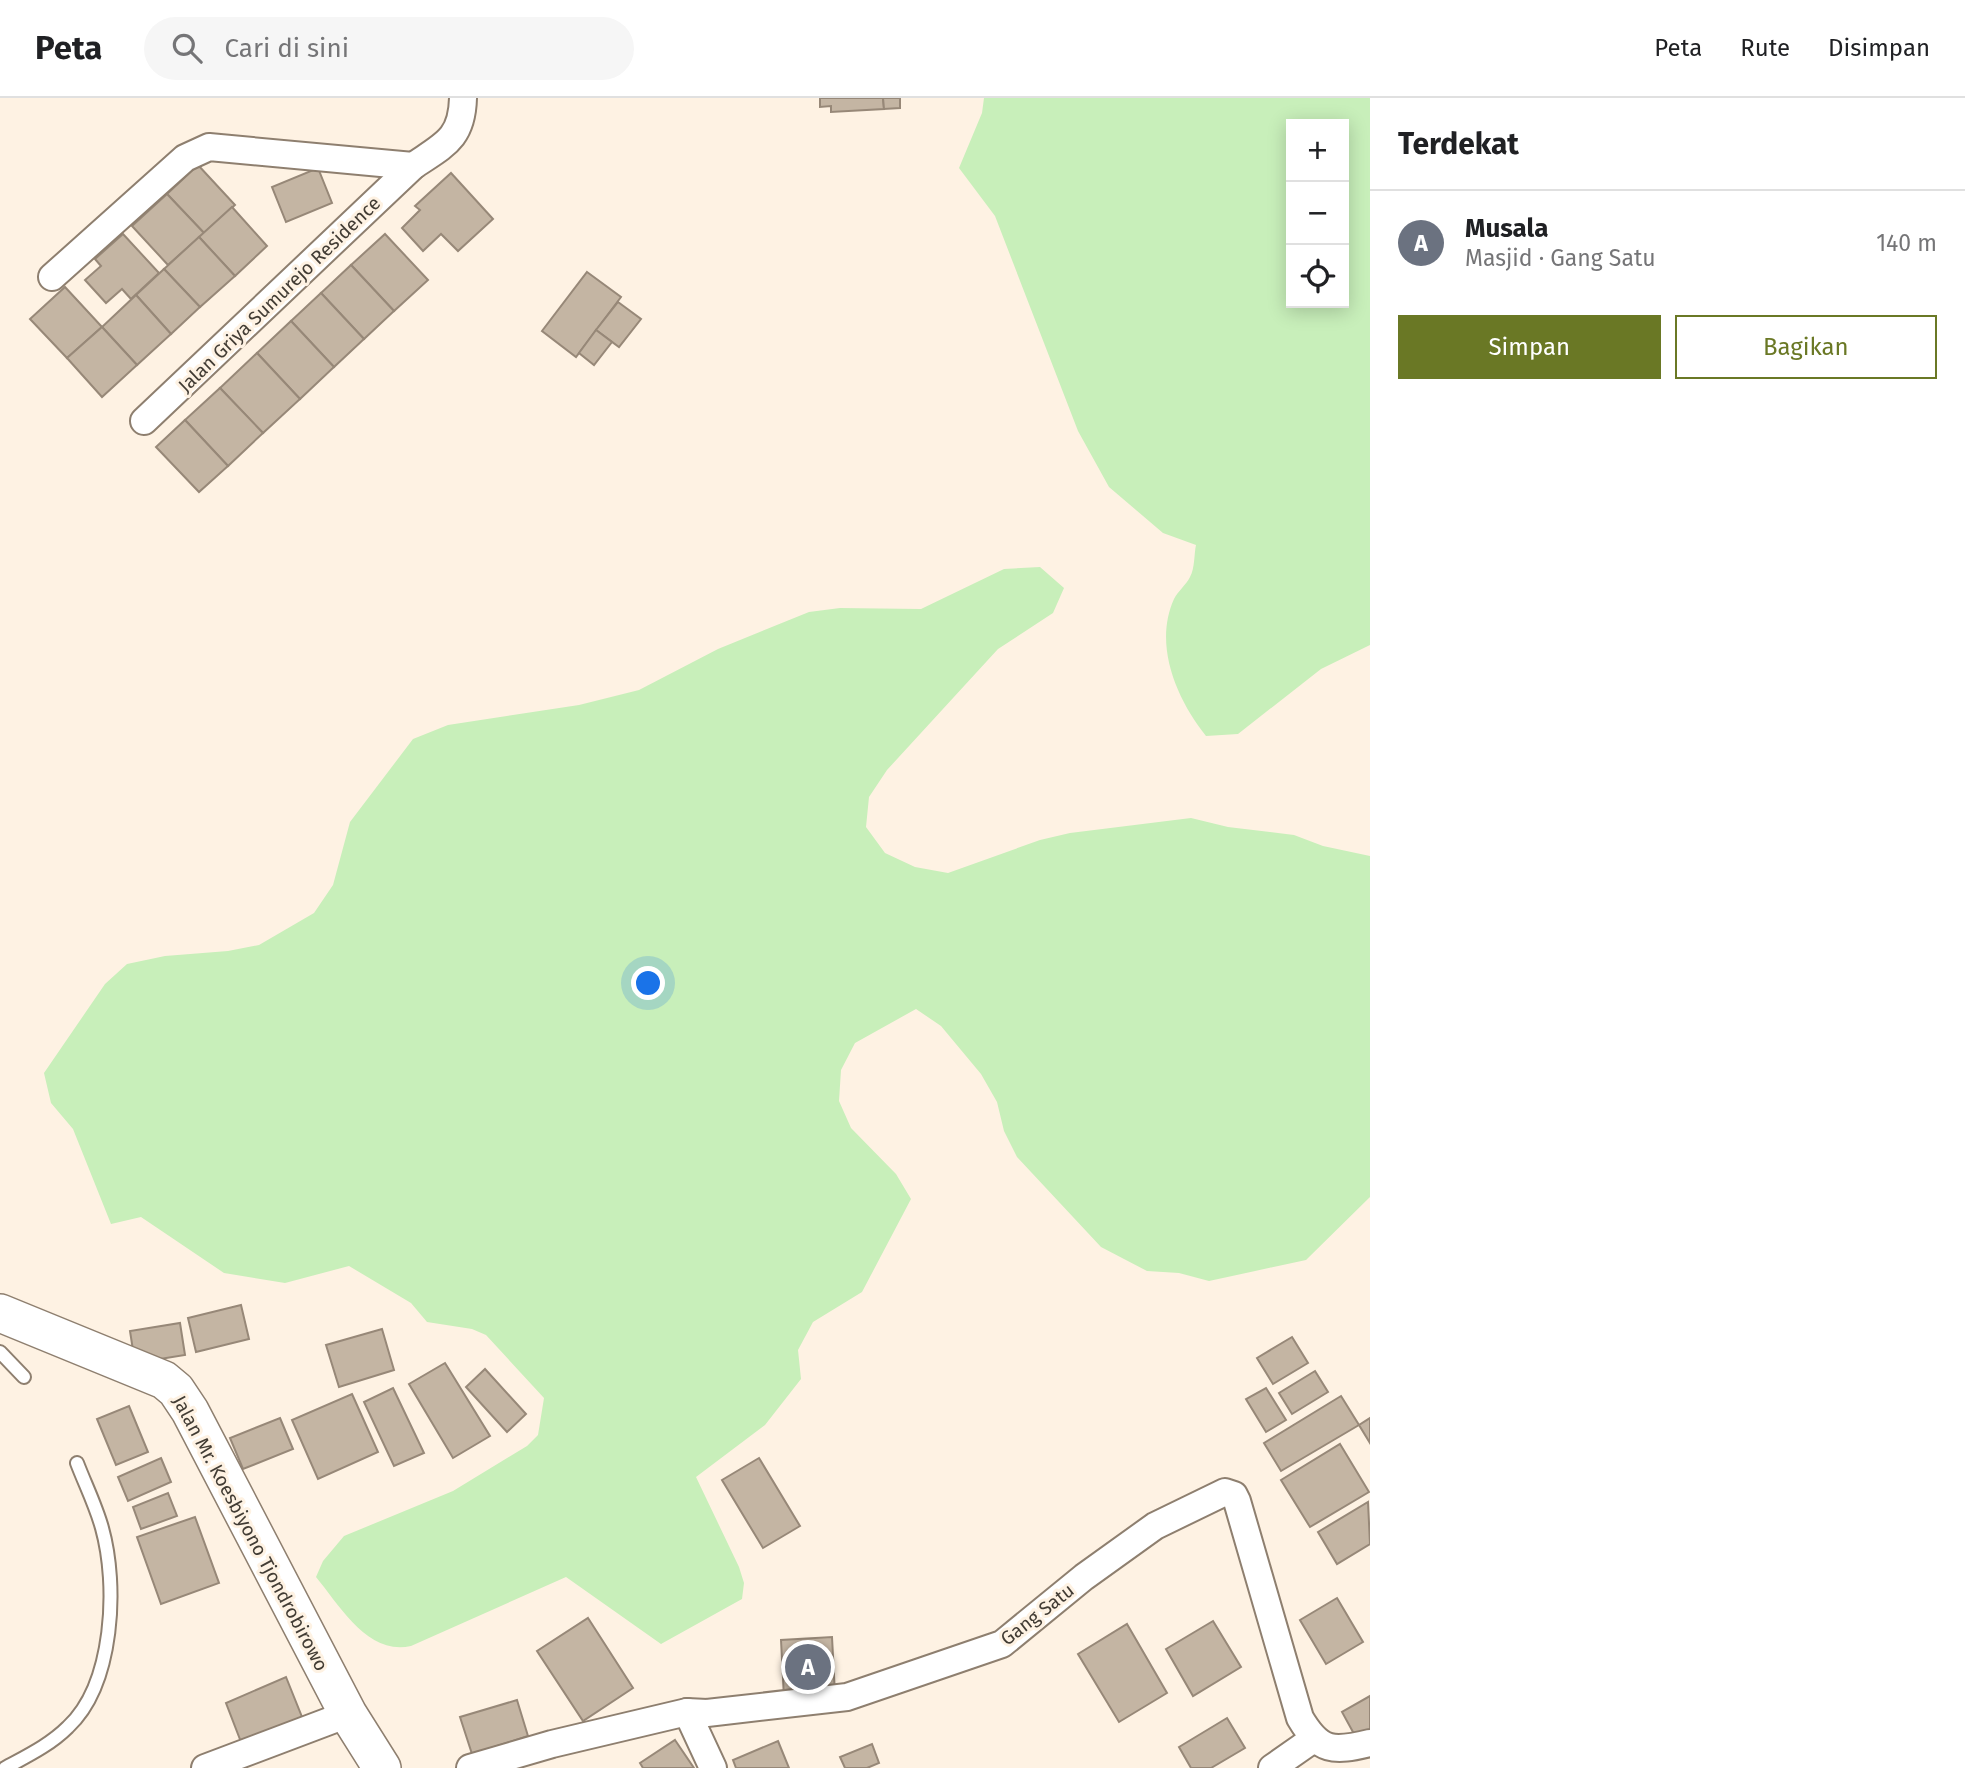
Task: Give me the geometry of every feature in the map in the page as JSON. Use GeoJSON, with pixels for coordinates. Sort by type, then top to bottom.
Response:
{"type":"FeatureCollection","features":[{"type":"Feature","properties":{"kind":"main road","name":"Jalan Mr. Koesbiyono Tjondrobirowo"},"geometry":{"type":"LineString","coordinates":[[0,1313],[132,1365],[164,1380],[176,1390],[190,1411],[348,1714],[382,1768]]}},
{"type":"Feature","properties":{"kind":"street","name":"Jalan Griya Sumurejo Residence"},"geometry":{"type":"LineString","coordinates":[[144,421],[413,166],[453,135],[462,121],[463,98]]}},
{"type":"Feature","properties":{"kind":"street"},"geometry":{"type":"LineString","coordinates":[[51,276],[185,158],[209,147],[413,166]]}},
{"type":"Feature","properties":{"kind":"street","name":"Gang Satu"},"geometry":{"type":"LineString","coordinates":[[470,1768],[551,1744],[687,1712],[707,1713],[848,1697],[1002,1644],[1084,1577],[1155,1526],[1225,1492],[1234,1495],[1237,1501],[1300,1718],[1312,1740]]}},
{"type":"Feature","properties":{"kind":"street"},"geometry":{"type":"LineString","coordinates":[[687,1712],[713,1768]]}},
{"type":"Feature","properties":{"kind":"street"},"geometry":{"type":"LineString","coordinates":[[205,1768],[348,1714]]}},
{"type":"Feature","properties":{"kind":"street"},"geometry":{"type":"LineString","coordinates":[[1272,1768],[1312,1740],[1333,1749],[1370,1743]]}},
{"type":"Feature","properties":{"kind":"lane"},"geometry":{"type":"LineString","coordinates":[[0,1352],[24,1377]]}},
{"type":"Feature","properties":{"kind":"lane"},"geometry":{"type":"LineString","coordinates":[[5,1768],[48,1744],[70,1726],[87,1702],[100,1673],[108,1632],[110,1589],[102,1529],[76,1463]]}},
{"type":"Feature","properties":{"kind":"green space"},"geometry":{"type":"Polygon","coordinates":[[[984,98],[1370,98],[1370,645],[1321,669],[1238,734],[1206,736],[1195,722],[1178,689],[1167,653],[1168,617],[1174,599],[1192,573],[1196,545],[1163,533],[1109,487],[1078,431],[995,216],[959,168],[982,113],[984,98]]]}},
{"type":"Feature","properties":{"kind":"green space"},"geometry":{"type":"Polygon","coordinates":[[[1040,567],[1064,588],[1053,613],[998,649],[887,770],[869,797],[866,827],[885,853],[915,867],[948,873],[1040,840],[1070,833],[1191,818],[1228,827],[1294,835],[1323,846],[1370,856],[1370,1197],[1306,1260],[1209,1281],[1179,1273],[1147,1271],[1101,1247],[1017,1157],[1004,1131],[997,1102],[981,1074],[941,1026],[916,1009],[855,1043],[841,1070],[839,1101],[851,1128],[896,1174],[911,1199],[862,1292],[813,1322],[798,1350],[801,1379],[765,1425],[696,1477],[739,1567],[744,1583],[742,1599],[661,1644],[566,1577],[411,1646],[381,1644],[368,1636],[345,1614],[316,1577],[323,1561],[344,1536],[453,1491],[527,1446],[538,1435],[544,1398],[486,1335],[472,1329],[427,1322],[411,1303],[349,1266],[285,1283],[224,1273],[141,1217],[111,1224],[73,1129],[51,1103],[44,1073],[105,984],[127,964],[165,956],[228,951],[259,945],[314,913],[333,885],[350,822],[413,739],[448,725],[579,705],[639,690],[718,649],[809,612],[840,608],[921,609],[1004,569],[1040,567]]]}},
{"type":"Feature","properties":{"kind":"building"},"geometry":{"type":"Polygon","coordinates":[[[820,98],[883,98],[884,109],[831,112],[831,106],[820,107],[820,98]]]}},
{"type":"Feature","properties":{"kind":"building"},"geometry":{"type":"Polygon","coordinates":[[[883,98],[900,98],[900,108],[884,109],[883,98]]]}},
{"type":"Feature","properties":{"kind":"building"},"geometry":{"type":"Polygon","coordinates":[[[198,165],[235,205],[204,233],[167,194],[198,165]]]}},
{"type":"Feature","properties":{"kind":"building"},"geometry":{"type":"Polygon","coordinates":[[[318,168],[332,203],[286,222],[272,187],[318,168]]]}},
{"type":"Feature","properties":{"kind":"building"},"geometry":{"type":"Polygon","coordinates":[[[451,173],[493,219],[458,251],[441,234],[423,251],[402,228],[420,210],[415,206],[451,173]]]}},
{"type":"Feature","properties":{"kind":"building"},"geometry":{"type":"Polygon","coordinates":[[[167,194],[204,233],[168,265],[132,226],[167,194]]]}},
{"type":"Feature","properties":{"kind":"building"},"geometry":{"type":"Polygon","coordinates":[[[232,207],[267,246],[235,276],[199,237],[232,207]]]}},
{"type":"Feature","properties":{"kind":"building"},"geometry":{"type":"Polygon","coordinates":[[[123,234],[159,273],[131,299],[122,289],[106,303],[85,280],[101,266],[95,259],[123,234]]]}},
{"type":"Feature","properties":{"kind":"building"},"geometry":{"type":"Polygon","coordinates":[[[385,234],[428,280],[394,311],[351,265],[385,234]]]}},
{"type":"Feature","properties":{"kind":"building"},"geometry":{"type":"Polygon","coordinates":[[[199,237],[235,276],[200,307],[164,269],[199,237]]]}},
{"type":"Feature","properties":{"kind":"building"},"geometry":{"type":"Polygon","coordinates":[[[351,265],[394,311],[364,339],[321,293],[351,265]]]}},
{"type":"Feature","properties":{"kind":"building"},"geometry":{"type":"Polygon","coordinates":[[[164,269],[200,307],[171,334],[136,295],[164,269]]]}},
{"type":"Feature","properties":{"kind":"building"},"geometry":{"type":"Polygon","coordinates":[[[587,272],[621,297],[576,357],[542,331],[587,272]]]}},
{"type":"Feature","properties":{"kind":"building"},"geometry":{"type":"Polygon","coordinates":[[[65,287],[102,327],[67,358],[30,319],[65,287]]]}},
{"type":"Feature","properties":{"kind":"building"},"geometry":{"type":"Polygon","coordinates":[[[321,293],[364,339],[334,367],[291,321],[321,293]]]}},
{"type":"Feature","properties":{"kind":"building"},"geometry":{"type":"Polygon","coordinates":[[[136,295],[171,334],[137,365],[102,327],[136,295]]]}},
{"type":"Feature","properties":{"kind":"building"},"geometry":{"type":"Polygon","coordinates":[[[618,302],[641,319],[619,347],[596,330],[618,302]]]}},
{"type":"Feature","properties":{"kind":"building"},"geometry":{"type":"Polygon","coordinates":[[[291,321],[334,367],[300,399],[257,353],[291,321]]]}},
{"type":"Feature","properties":{"kind":"building"},"geometry":{"type":"Polygon","coordinates":[[[102,327],[137,365],[102,397],[67,358],[102,327]]]}},
{"type":"Feature","properties":{"kind":"building"},"geometry":{"type":"Polygon","coordinates":[[[596,330],[612,342],[594,365],[579,353],[596,330]]]}},
{"type":"Feature","properties":{"kind":"building"},"geometry":{"type":"Polygon","coordinates":[[[257,353],[300,399],[263,433],[220,388],[257,353]]]}},
{"type":"Feature","properties":{"kind":"building"},"geometry":{"type":"Polygon","coordinates":[[[220,388],[263,433],[228,466],[185,420],[220,388]]]}},
{"type":"Feature","properties":{"kind":"building"},"geometry":{"type":"Polygon","coordinates":[[[185,420],[228,466],[199,492],[156,447],[185,420]]]}},
{"type":"Feature","properties":{"kind":"building"},"geometry":{"type":"Polygon","coordinates":[[[241,1305],[249,1339],[196,1352],[188,1318],[241,1305]]]}},
{"type":"Feature","properties":{"kind":"building"},"geometry":{"type":"Polygon","coordinates":[[[180,1323],[185,1355],[135,1363],[130,1331],[180,1323]]]}},
{"type":"Feature","properties":{"kind":"building"},"geometry":{"type":"Polygon","coordinates":[[[382,1329],[394,1370],[339,1387],[326,1345],[382,1329]]]}},
{"type":"Feature","properties":{"kind":"building"},"geometry":{"type":"Polygon","coordinates":[[[1292,1337],[1308,1363],[1273,1384],[1257,1358],[1292,1337]]]}},
{"type":"Feature","properties":{"kind":"building"},"geometry":{"type":"Polygon","coordinates":[[[445,1363],[490,1436],[453,1458],[409,1384],[445,1363]]]}},
{"type":"Feature","properties":{"kind":"building"},"geometry":{"type":"Polygon","coordinates":[[[485,1369],[526,1414],[507,1432],[466,1387],[485,1369]]]}},
{"type":"Feature","properties":{"kind":"building"},"geometry":{"type":"Polygon","coordinates":[[[1315,1371],[1328,1392],[1292,1414],[1279,1393],[1315,1371]]]}},
{"type":"Feature","properties":{"kind":"building"},"geometry":{"type":"Polygon","coordinates":[[[393,1388],[424,1453],[394,1466],[364,1402],[393,1388]]]}},
{"type":"Feature","properties":{"kind":"building"},"geometry":{"type":"Polygon","coordinates":[[[1266,1388],[1286,1420],[1266,1432],[1246,1399],[1266,1388]]]}},
{"type":"Feature","properties":{"kind":"building"},"geometry":{"type":"Polygon","coordinates":[[[352,1394],[378,1452],[318,1479],[292,1420],[352,1394]]]}},
{"type":"Feature","properties":{"kind":"building"},"geometry":{"type":"Polygon","coordinates":[[[1341,1396],[1359,1425],[1281,1471],[1264,1443],[1341,1396]]]}},
{"type":"Feature","properties":{"kind":"building"},"geometry":{"type":"Polygon","coordinates":[[[129,1406],[148,1452],[116,1465],[97,1419],[129,1406]]]}},
{"type":"Feature","properties":{"kind":"building"},"geometry":{"type":"Polygon","coordinates":[[[280,1418],[293,1449],[243,1469],[230,1438],[280,1418]]]}},
{"type":"Feature","properties":{"kind":"building"},"geometry":{"type":"Polygon","coordinates":[[[1370,1418],[1370,1443],[1359,1425],[1370,1418]]]}},
{"type":"Feature","properties":{"kind":"building"},"geometry":{"type":"Polygon","coordinates":[[[1340,1444],[1369,1492],[1310,1527],[1281,1480],[1340,1444]]]}},
{"type":"Feature","properties":{"kind":"building"},"geometry":{"type":"Polygon","coordinates":[[[161,1458],[171,1482],[128,1501],[118,1477],[161,1458]]]}},
{"type":"Feature","properties":{"kind":"building"},"geometry":{"type":"Polygon","coordinates":[[[759,1458],[800,1526],[763,1548],[722,1480],[759,1458]]]}},
{"type":"Feature","properties":{"kind":"building"},"geometry":{"type":"Polygon","coordinates":[[[168,1493],[177,1516],[141,1529],[133,1507],[168,1493]]]}},
{"type":"Feature","properties":{"kind":"building"},"geometry":{"type":"Polygon","coordinates":[[[1368,1502],[1370,1544],[1337,1564],[1318,1532],[1368,1502]]]}},
{"type":"Feature","properties":{"kind":"building"},"geometry":{"type":"Polygon","coordinates":[[[195,1517],[219,1583],[161,1604],[137,1537],[195,1517]]]}},
{"type":"Feature","properties":{"kind":"building"},"geometry":{"type":"Polygon","coordinates":[[[1337,1598],[1363,1642],[1326,1664],[1300,1620],[1337,1598]]]}},
{"type":"Feature","properties":{"kind":"building"},"geometry":{"type":"Polygon","coordinates":[[[588,1618],[633,1688],[583,1721],[537,1651],[588,1618]]]}},
{"type":"Feature","properties":{"kind":"building"},"geometry":{"type":"Polygon","coordinates":[[[1213,1621],[1241,1667],[1193,1696],[1166,1649],[1213,1621]]]}},
{"type":"Feature","properties":{"kind":"building"},"geometry":{"type":"Polygon","coordinates":[[[1127,1624],[1167,1693],[1119,1722],[1078,1654],[1127,1624]]]}},
{"type":"Feature","properties":{"kind":"building"},"geometry":{"type":"Polygon","coordinates":[[[832,1637],[835,1694],[784,1698],[781,1640],[832,1637]]]}},
{"type":"Feature","properties":{"kind":"building"},"geometry":{"type":"Polygon","coordinates":[[[286,1677],[302,1717],[241,1742],[226,1703],[286,1677]]]}},
{"type":"Feature","properties":{"kind":"building"},"geometry":{"type":"Polygon","coordinates":[[[1370,1696],[1370,1736],[1359,1743],[1342,1712],[1370,1696]]]}},
{"type":"Feature","properties":{"kind":"building"},"geometry":{"type":"Polygon","coordinates":[[[517,1700],[528,1736],[472,1754],[460,1717],[517,1700]]]}},
{"type":"Feature","properties":{"kind":"building"},"geometry":{"type":"Polygon","coordinates":[[[1227,1718],[1245,1748],[1211,1768],[1191,1768],[1179,1747],[1227,1718]]]}},
{"type":"Feature","properties":{"kind":"building"},"geometry":{"type":"Polygon","coordinates":[[[675,1740],[694,1768],[643,1768],[640,1763],[675,1740]]]}},
{"type":"Feature","properties":{"kind":"building"},"geometry":{"type":"Polygon","coordinates":[[[778,1741],[789,1768],[736,1768],[733,1760],[778,1741]]]}},
{"type":"Feature","properties":{"kind":"building"},"geometry":{"type":"Polygon","coordinates":[[[872,1744],[879,1763],[867,1768],[845,1768],[840,1757],[872,1744]]]}},
{"type":"Feature","properties":{"kind":"place","name":"Musala"},"geometry":{"type":"Point","coordinates":[808,1667]}}]}
